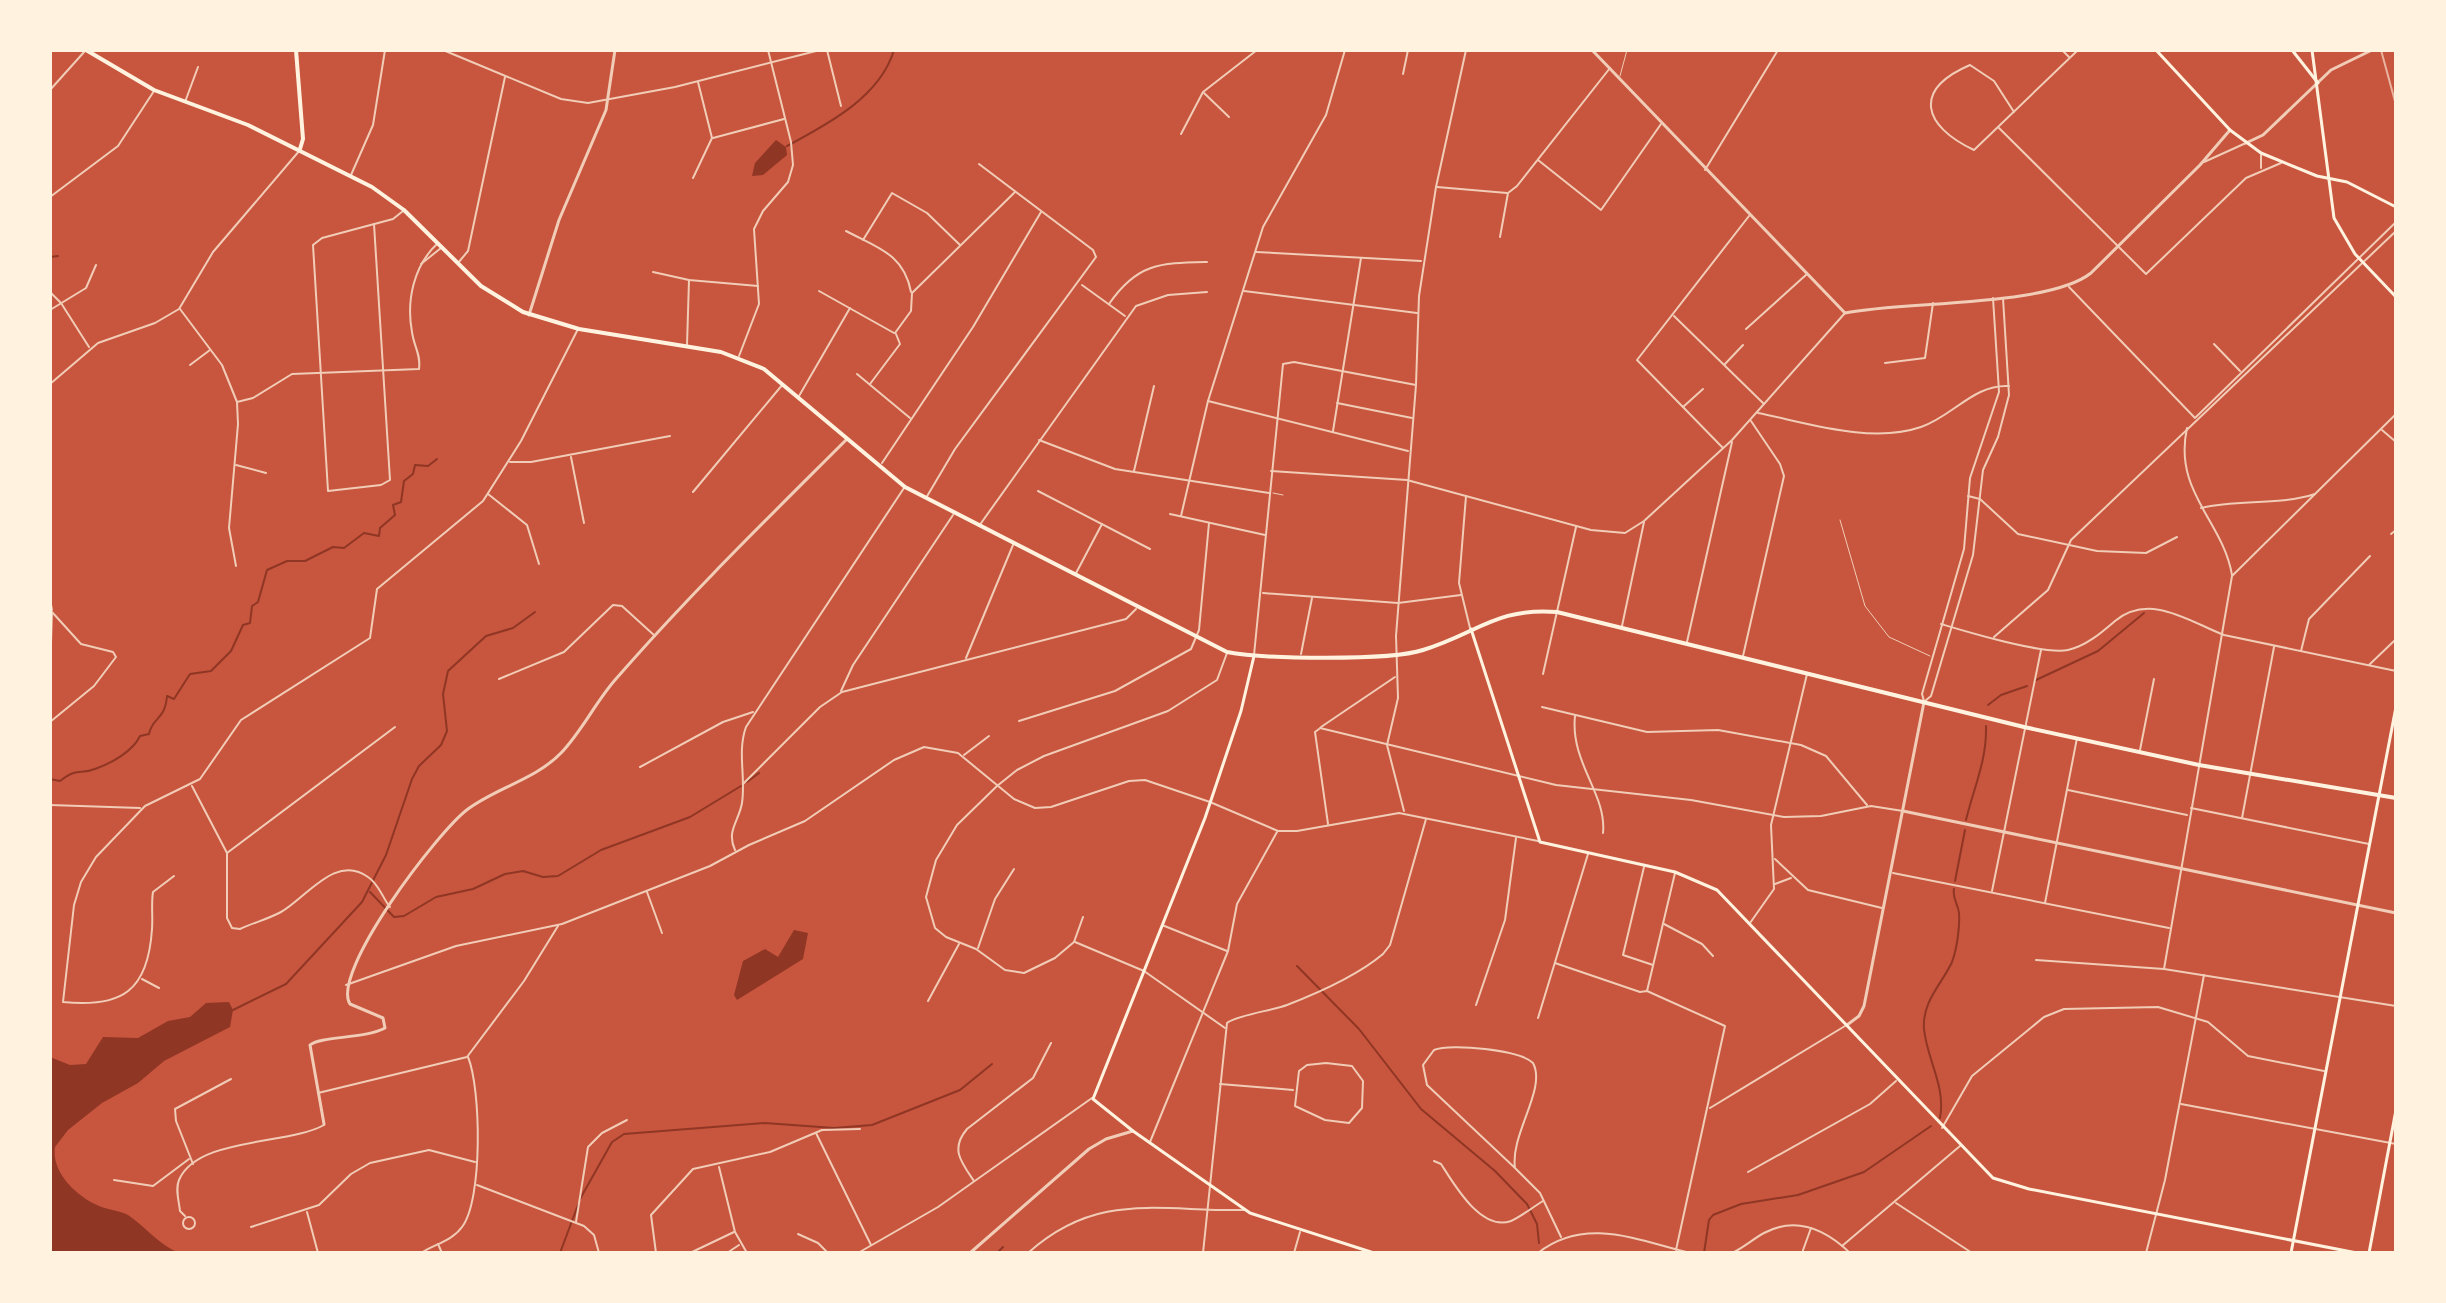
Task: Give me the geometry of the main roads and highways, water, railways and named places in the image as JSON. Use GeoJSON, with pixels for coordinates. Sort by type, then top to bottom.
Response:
{"type":"FeatureCollection","features":[{"type":"Feature","properties":{"kind":"main road"},"geometry":{"type":"LineString","coordinates":[[86,50],[154,90],[246,124],[351,175],[404,210],[489,292],[529,315],[579,329],[738,357],[784,383],[846,440],[905,487],[1227,652],[1254,656],[1395,655],[1429,648],[1471,629],[1527,610],[1557,612],[2024,727],[2199,765],[2396,798]]}},
{"type":"Feature","properties":{"kind":"main road"},"geometry":{"type":"LineString","coordinates":[[296,50],[303,139],[300,149]]}},
{"type":"Feature","properties":{"kind":"main road"},"geometry":{"type":"LineString","coordinates":[[2156,50],[2230,130],[2261,153],[2281,163],[2347,182],[2396,207]]}},
{"type":"Feature","properties":{"kind":"main road"},"geometry":{"type":"LineString","coordinates":[[2292,50],[2318,83]]}},
{"type":"Feature","properties":{"kind":"main road"},"geometry":{"type":"LineString","coordinates":[[2312,50],[2334,218],[2361,259],[2396,297]]}},
{"type":"Feature","properties":{"kind":"main road"},"geometry":{"type":"LineString","coordinates":[[1471,629],[1540,842],[1675,872],[1711,886],[1942,1128],[1995,1179],[2154,1214],[2357,1253]]}},
{"type":"Feature","properties":{"kind":"main road"},"geometry":{"type":"LineString","coordinates":[[2395,640],[2396,660]]}},
{"type":"Feature","properties":{"kind":"main road"},"geometry":{"type":"LineString","coordinates":[[1254,656],[1241,711],[1210,802],[1093,1097],[1133,1131],[1245,1210],[1374,1253]]}},
{"type":"Feature","properties":{"kind":"main road"},"geometry":{"type":"LineString","coordinates":[[2291,1253],[2396,707]]}},
{"type":"Feature","properties":{"kind":"main road"},"geometry":{"type":"LineString","coordinates":[[2369,1253],[2396,1110]]}},
{"type":"Feature","properties":{"kind":"waterway"},"geometry":{"type":"LineString","coordinates":[[787,146],[835,118],[865,95],[887,67],[894,50]]}},
{"type":"Feature","properties":{"kind":"waterway"},"geometry":{"type":"LineString","coordinates":[[50,257],[58,256]]}},
{"type":"Feature","properties":{"kind":"waterway"},"geometry":{"type":"LineString","coordinates":[[50,779],[60,781],[75,773],[102,766],[127,751],[140,736],[149,734],[164,710],[167,696],[174,699],[190,674],[211,671],[231,651],[243,625],[250,623],[252,606],[258,602],[267,570],[287,561],[305,561],[333,547],[344,548],[364,533],[379,536],[380,528],[395,515],[393,505],[401,502],[404,481],[413,474],[415,465],[428,466],[437,459]]}},
{"type":"Feature","properties":{"kind":"waterway"},"geometry":{"type":"LineString","coordinates":[[233,1010],[286,984],[362,902],[386,855],[412,779],[419,766],[441,745],[447,731],[443,694],[448,671],[486,636],[513,628],[535,612]]}},
{"type":"Feature","properties":{"kind":"waterway"},"geometry":{"type":"LineString","coordinates":[[2036,680],[2098,651],[2144,613]]}},
{"type":"Feature","properties":{"kind":"waterway"},"geometry":{"type":"LineString","coordinates":[[1988,705],[2001,695],[2027,686]]}},
{"type":"Feature","properties":{"kind":"waterway"},"geometry":{"type":"LineString","coordinates":[[1966,820],[1982,762],[1986,726]]}},
{"type":"Feature","properties":{"kind":"waterway"},"geometry":{"type":"LineString","coordinates":[[747,782],[759,773]]}},
{"type":"Feature","properties":{"kind":"waterway"},"geometry":{"type":"LineString","coordinates":[[370,892],[394,917],[404,916],[436,897],[473,889],[505,874],[523,871],[543,877],[558,876],[601,850],[690,817],[741,786]]}},
{"type":"Feature","properties":{"kind":"waterway"},"geometry":{"type":"LineString","coordinates":[[1955,881],[1965,830]]}},
{"type":"Feature","properties":{"kind":"waterway"},"geometry":{"type":"LineString","coordinates":[[1940,1118],[1940,1095],[1924,1019],[1929,1001],[1952,962],[1955,951],[1959,918],[1954,889]]}},
{"type":"Feature","properties":{"kind":"waterway"},"geometry":{"type":"LineString","coordinates":[[1297,966],[1359,1029],[1421,1109],[1495,1171],[1527,1204],[1537,1224],[1539,1243]]}},
{"type":"Feature","properties":{"kind":"waterway"},"geometry":{"type":"LineString","coordinates":[[580,1199],[612,1142],[624,1134],[765,1123],[834,1128],[872,1125],[960,1090],[992,1064]]}},
{"type":"Feature","properties":{"kind":"waterway"},"geometry":{"type":"LineString","coordinates":[[1704,1253],[1709,1220],[1713,1215],[1741,1204],[1798,1195],[1864,1172],[1931,1126]]}},
{"type":"Feature","properties":{"kind":"waterway"},"geometry":{"type":"LineString","coordinates":[[560,1253],[578,1205]]}},
{"type":"Feature","properties":{"kind":"waterway"},"geometry":{"type":"LineString","coordinates":[[997,1253],[1003,1247]]}},
{"type":"Feature","properties":{"kind":"railway"},"geometry":{"type":"LineString","coordinates":[[2381,50],[2396,105]]}}]}
